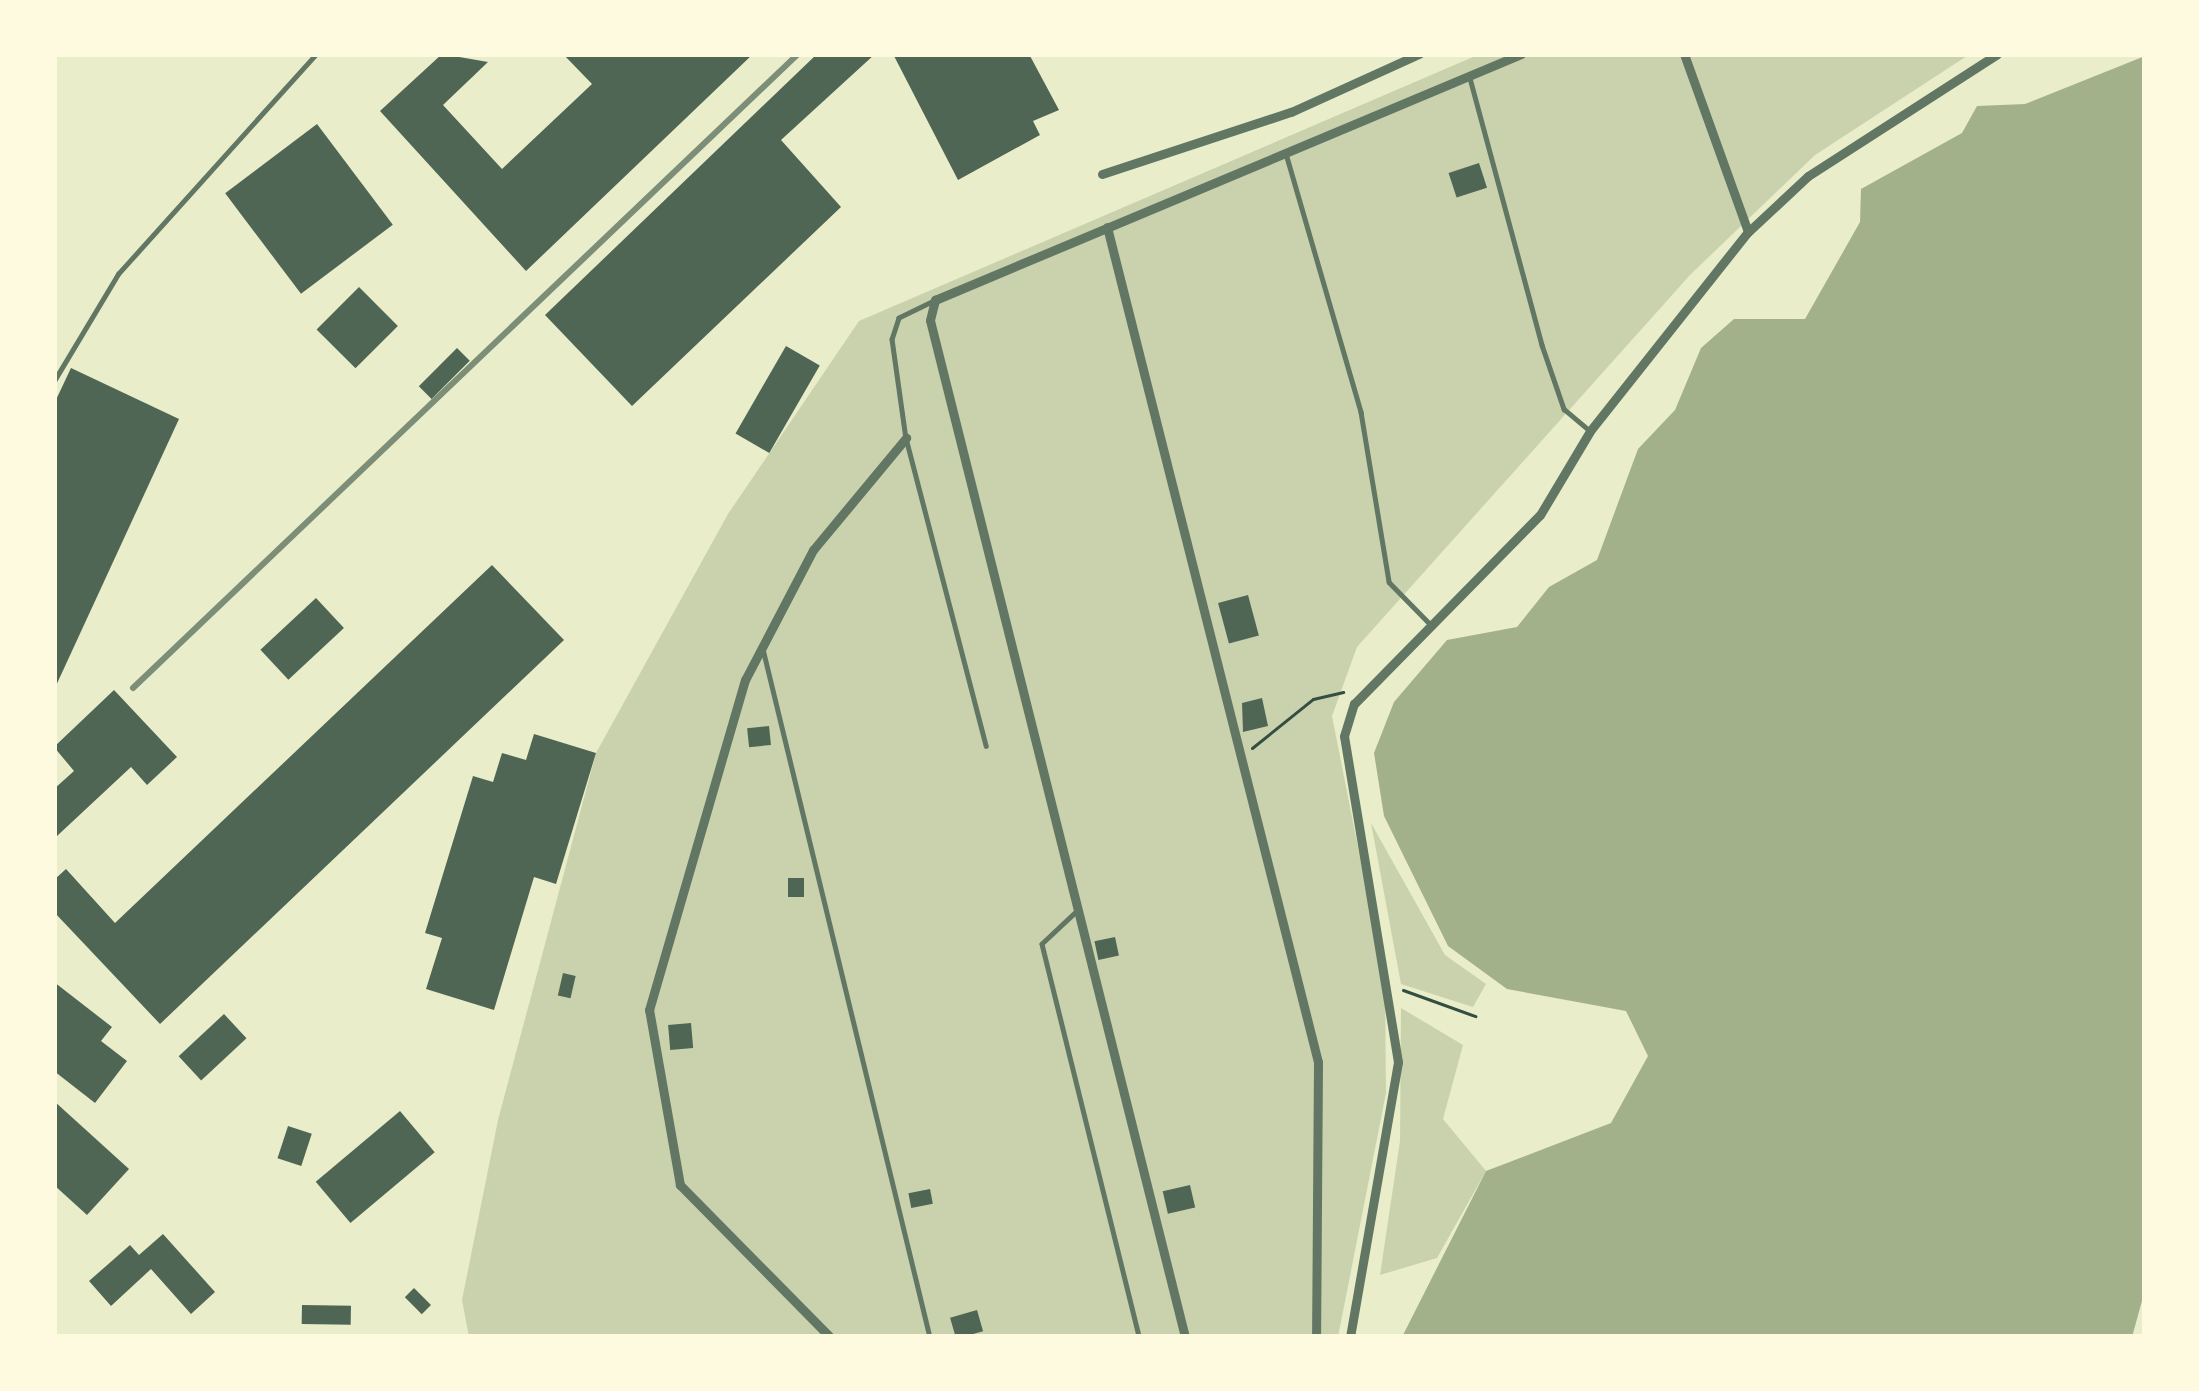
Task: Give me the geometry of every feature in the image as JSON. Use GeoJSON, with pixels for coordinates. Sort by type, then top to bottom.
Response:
{"type":"FeatureCollection","features":[{"type":"Feature","properties":{"kind":"street"},"geometry":{"type":"LineString","coordinates":[[1102,174],[1291,112],[1419,54]]}},
{"type":"Feature","properties":{"kind":"street"},"geometry":{"type":"LineString","coordinates":[[1185,1337],[930,320],[935,300],[1287,157],[1468,73],[1521,54]]}},
{"type":"Feature","properties":{"kind":"street"},"geometry":{"type":"LineString","coordinates":[[1684,54],[1748,232]]}},
{"type":"Feature","properties":{"kind":"street"},"geometry":{"type":"LineString","coordinates":[[1350,1337],[1398,1062],[1390,983],[1344,736],[1366,688],[1427,622],[1505,556],[1590,431],[1748,232],[1808,176],[1996,54]]}},
{"type":"Feature","properties":{"kind":"street"},"geometry":{"type":"LineString","coordinates":[[1107,227],[1245,753],[1318,1062],[1316,1337]]}},
{"type":"Feature","properties":{"kind":"street"},"geometry":{"type":"LineString","coordinates":[[830,1337],[680,1185],[649,1010],[763,646],[813,550],[906,439]]}},
{"type":"Feature","properties":{"kind":"lane"},"geometry":{"type":"LineString","coordinates":[[54,382],[118,274],[316,54]]}},
{"type":"Feature","properties":{"kind":"lane"},"geometry":{"type":"LineString","coordinates":[[1468,73],[1549,367],[1564,410],[1590,431]]}},
{"type":"Feature","properties":{"kind":"lane"},"geometry":{"type":"LineString","coordinates":[[1287,157],[1360,412],[1388,582],[1427,622]]}},
{"type":"Feature","properties":{"kind":"lane"},"geometry":{"type":"LineString","coordinates":[[935,300],[898,318],[892,340],[906,439],[986,746]]}},
{"type":"Feature","properties":{"kind":"lane"},"geometry":{"type":"LineString","coordinates":[[763,646],[930,1337]]}},
{"type":"Feature","properties":{"kind":"lane"},"geometry":{"type":"LineString","coordinates":[[1075,913],[1042,944],[1139,1337]]}},
{"type":"Feature","properties":{"kind":"lane"},"geometry":{"type":"LineString","coordinates":[[638,1337],[661,1337]]}},
{"type":"Feature","properties":{"kind":"path"},"geometry":{"type":"LineString","coordinates":[[1245,753],[1313,698],[1366,688]]}},
{"type":"Feature","properties":{"kind":"path"},"geometry":{"type":"LineString","coordinates":[[1390,983],[1475,1016]]}},
{"type":"Feature","properties":{"kind":"shaded area"},"geometry":{"type":"Polygon","coordinates":[[[1480,54],[1970,54],[1815,155],[1690,275],[1357,647],[1332,716],[1385,984],[1386,1093],[1338,1337],[469,1337],[462,1300],[498,1120],[596,753],[728,514],[859,321],[1480,54]]]}},
{"type":"Feature","properties":{"kind":"shaded area"},"geometry":{"type":"Polygon","coordinates":[[[2145,56],[2145,1290],[2132,1337],[1402,1337],[1486,1171],[1611,1123],[1648,1056],[1626,1011],[1507,989],[1448,946],[1384,816],[1374,753],[1394,702],[1447,640],[1517,627],[1549,587],[1597,560],[1638,449],[1675,410],[1701,348],[1734,319],[1805,319],[1860,222],[1861,189],[1962,133],[1977,106],[2025,104],[2145,56]]]}},
{"type":"Feature","properties":{"kind":"shaded area"},"geometry":{"type":"Polygon","coordinates":[[[1371,823],[1445,955],[1486,984],[1473,1007],[1401,984],[1371,823]]]}},
{"type":"Feature","properties":{"kind":"shaded area"},"geometry":{"type":"Polygon","coordinates":[[[1401,1008],[1463,1045],[1443,1119],[1486,1171],[1437,1258],[1380,1275],[1400,1141],[1401,1008]]]}},
{"type":"Feature","properties":{"kind":"building"},"geometry":{"type":"Polygon","coordinates":[[[442,54],[488,62],[443,105],[502,169],[592,84],[563,54],[753,54],[526,271],[380,111],[442,54]]]}},
{"type":"Feature","properties":{"kind":"building"},"geometry":{"type":"Polygon","coordinates":[[[817,54],[875,54],[781,140],[841,207],[632,406],[545,315],[817,54]]]}},
{"type":"Feature","properties":{"kind":"building"},"geometry":{"type":"Polygon","coordinates":[[[893,54],[1029,54],[1059,110],[1033,121],[1040,135],[958,180],[893,54]]]}},
{"type":"Feature","properties":{"kind":"building"},"geometry":{"type":"Polygon","coordinates":[[[317,124],[393,225],[301,294],[225,193],[317,124]]]}},
{"type":"Feature","properties":{"kind":"building"},"geometry":{"type":"Polygon","coordinates":[[[1479,163],[1487,188],[1457,198],[1449,173],[1479,163]]]}},
{"type":"Feature","properties":{"kind":"building"},"geometry":{"type":"Polygon","coordinates":[[[359,287],[398,326],[355,368],[317,329],[359,287]]]}},
{"type":"Feature","properties":{"kind":"building"},"geometry":{"type":"Polygon","coordinates":[[[786,346],[820,366],[769,453],[736,433],[786,346]]]}},
{"type":"Feature","properties":{"kind":"building"},"geometry":{"type":"Polygon","coordinates":[[[457,348],[470,361],[432,399],[419,386],[457,348]]]}},
{"type":"Feature","properties":{"kind":"building"},"geometry":{"type":"Polygon","coordinates":[[[71,368],[179,419],[54,690],[54,404],[71,368]]]}},
{"type":"Feature","properties":{"kind":"building"},"geometry":{"type":"Polygon","coordinates":[[[492,565],[564,640],[160,1024],[54,912],[54,880],[66,869],[115,923],[492,565]]]}},
{"type":"Feature","properties":{"kind":"building"},"geometry":{"type":"Polygon","coordinates":[[[1248,595],[1259,636],[1229,644],[1218,603],[1248,595]]]}},
{"type":"Feature","properties":{"kind":"building"},"geometry":{"type":"Polygon","coordinates":[[[316,598],[344,628],[288,680],[260,650],[316,598]]]}},
{"type":"Feature","properties":{"kind":"building"},"geometry":{"type":"Polygon","coordinates":[[[114,690],[177,757],[147,785],[131,767],[57,836],[54,789],[74,771],[54,747],[114,690]]]}},
{"type":"Feature","properties":{"kind":"building"},"geometry":{"type":"Polygon","coordinates":[[[1262,698],[1268,726],[1243,732],[1242,703],[1262,698]]]}},
{"type":"Feature","properties":{"kind":"building"},"geometry":{"type":"Polygon","coordinates":[[[769,726],[771,745],[749,747],[747,728],[769,726]]]}},
{"type":"Feature","properties":{"kind":"building"},"geometry":{"type":"Polygon","coordinates":[[[534,734],[596,753],[556,884],[534,877],[494,1010],[426,989],[442,938],[425,933],[473,776],[493,782],[502,753],[526,760],[534,734]]]}},
{"type":"Feature","properties":{"kind":"building"},"geometry":{"type":"Polygon","coordinates":[[[788,878],[804,878],[804,897],[788,897],[788,878]]]}},
{"type":"Feature","properties":{"kind":"building"},"geometry":{"type":"Polygon","coordinates":[[[1115,937],[1119,956],[1098,960],[1094,941],[1115,937]]]}},
{"type":"Feature","properties":{"kind":"building"},"geometry":{"type":"Polygon","coordinates":[[[563,973],[576,976],[570,998],[558,995],[563,973]]]}},
{"type":"Feature","properties":{"kind":"building"},"geometry":{"type":"Polygon","coordinates":[[[54,982],[112,1027],[101,1041],[127,1061],[95,1103],[54,1071],[54,982]]]}},
{"type":"Feature","properties":{"kind":"building"},"geometry":{"type":"Polygon","coordinates":[[[224,1014],[247,1038],[201,1080],[179,1056],[224,1014]]]}},
{"type":"Feature","properties":{"kind":"building"},"geometry":{"type":"Polygon","coordinates":[[[691,1023],[693,1048],[670,1050],[668,1025],[691,1023]]]}},
{"type":"Feature","properties":{"kind":"building"},"geometry":{"type":"Polygon","coordinates":[[[54,1101],[129,1169],[87,1215],[54,1185],[54,1101]]]}},
{"type":"Feature","properties":{"kind":"building"},"geometry":{"type":"Polygon","coordinates":[[[400,1111],[435,1152],[350,1223],[316,1182],[400,1111]]]}},
{"type":"Feature","properties":{"kind":"building"},"geometry":{"type":"Polygon","coordinates":[[[288,1126],[312,1134],[301,1166],[277,1158],[288,1126]]]}},
{"type":"Feature","properties":{"kind":"building"},"geometry":{"type":"Polygon","coordinates":[[[1190,1185],[1195,1207],[1168,1214],[1163,1191],[1190,1185]]]}},
{"type":"Feature","properties":{"kind":"building"},"geometry":{"type":"Polygon","coordinates":[[[930,1189],[933,1204],[911,1208],[908,1193],[930,1189]]]}},
{"type":"Feature","properties":{"kind":"building"},"geometry":{"type":"Polygon","coordinates":[[[163,1234],[215,1292],[191,1314],[151,1269],[111,1306],[89,1281],[130,1245],[139,1255],[163,1234]]]}},
{"type":"Feature","properties":{"kind":"building"},"geometry":{"type":"Polygon","coordinates":[[[414,1288],[431,1305],[422,1314],[405,1297],[414,1288]]]}},
{"type":"Feature","properties":{"kind":"building"},"geometry":{"type":"Polygon","coordinates":[[[302,1305],[351,1306],[351,1325],[302,1324],[302,1305]]]}},
{"type":"Feature","properties":{"kind":"building"},"geometry":{"type":"Polygon","coordinates":[[[977,1310],[983,1331],[956,1337],[950,1318],[977,1310]]]}},
{"type":"Feature","properties":{"kind":"railway"},"geometry":{"type":"LineString","coordinates":[[133,688],[798,54]]}}]}
